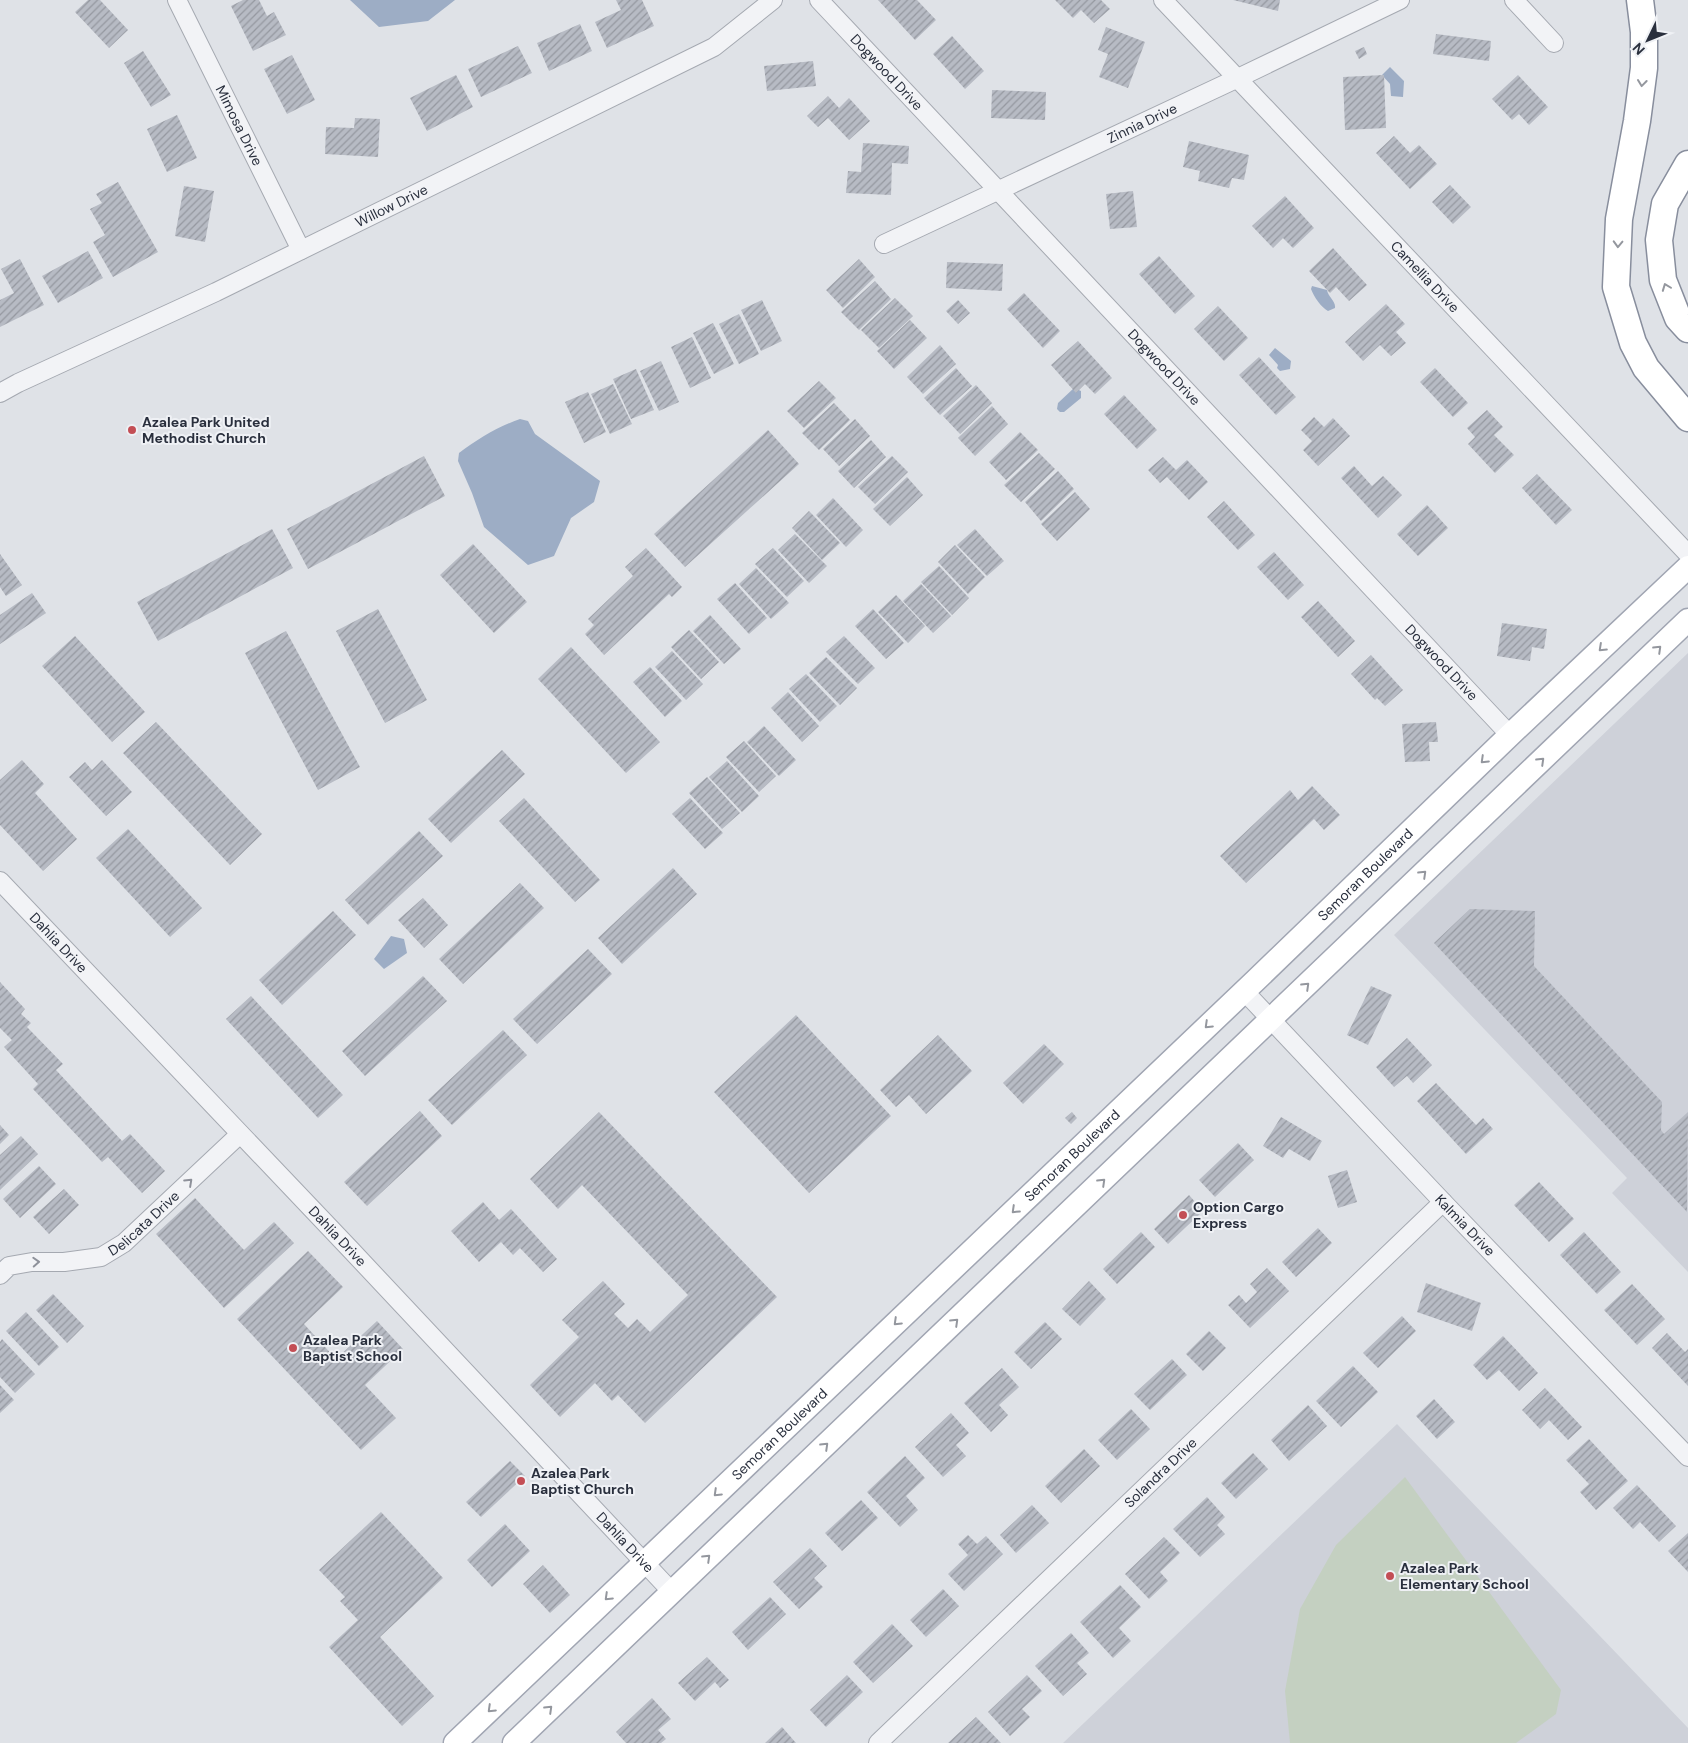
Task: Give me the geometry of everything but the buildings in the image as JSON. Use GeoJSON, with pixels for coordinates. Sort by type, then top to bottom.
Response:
{"type":"FeatureCollection","features":[{"type":"Feature","properties":{"kind":"highway"},"geometry":{"type":"LineString","coordinates":[[1640,0],[1644,32],[1644,68],[1637,121],[1619,219],[1616,287],[1633,343],[1646,368],[1688,418]]}},
{"type":"Feature","properties":{"kind":"highway"},"geometry":{"type":"LineString","coordinates":[[1688,164],[1665,204],[1659,240],[1663,280],[1678,318],[1688,330]]}},
{"type":"Feature","properties":{"kind":"main road","name":"Semoran Boulevard"},"geometry":{"type":"LineString","coordinates":[[455,1743],[1688,567]]}},
{"type":"Feature","properties":{"kind":"main road"},"geometry":{"type":"LineString","coordinates":[[514,1743],[1688,620]]}},
{"type":"Feature","properties":{"kind":"street","name":"Mimosa Drive"},"geometry":{"type":"LineString","coordinates":[[177,0],[301,250]]}},
{"type":"Feature","properties":{"kind":"street","name":"Willow Drive"},"geometry":{"type":"LineString","coordinates":[[0,393],[186,306],[714,47],[773,0]]}},
{"type":"Feature","properties":{"kind":"street","name":"Dogwood Drive"},"geometry":{"type":"LineString","coordinates":[[818,0],[1510,735]]}},
{"type":"Feature","properties":{"kind":"street","name":"Camellia Drive"},"geometry":{"type":"LineString","coordinates":[[1163,0],[1688,554]]}},
{"type":"Feature","properties":{"kind":"street","name":"Zinnia Drive"},"geometry":{"type":"LineString","coordinates":[[884,244],[1400,0]]}},
{"type":"Feature","properties":{"kind":"street"},"geometry":{"type":"LineString","coordinates":[[1514,0],[1554,43]]}},
{"type":"Feature","properties":{"kind":"street","name":"Dahlia Drive"},"geometry":{"type":"LineString","coordinates":[[0,882],[350,1249],[672,1592]]}},
{"type":"Feature","properties":{"kind":"street","name":"Kalmia Drive"},"geometry":{"type":"LineString","coordinates":[[1244,991],[1688,1457]]}},
{"type":"Feature","properties":{"kind":"street","name":"Delicata Drive"},"geometry":{"type":"LineString","coordinates":[[3,1266],[32,1262],[64,1262],[101,1257],[124,1243],[240,1134]]}},
{"type":"Feature","properties":{"kind":"street","name":"Solandra Drive"},"geometry":{"type":"LineString","coordinates":[[878,1743],[1443,1202]]}},
{"type":"Feature","properties":{"kind":"shaded area"},"geometry":{"type":"Polygon","coordinates":[[[1688,653],[1688,1272],[1612,1193],[1627,1178],[1394,935],[1688,653]]]}},
{"type":"Feature","properties":{"kind":"shaded area","name":"Azalea Park Elementary School"},"geometry":{"type":"Polygon","coordinates":[[[1397,1424],[1688,1728],[1688,1743],[1063,1743],[1397,1424]]]}},
{"type":"Feature","properties":{"kind":"green space"},"geometry":{"type":"Polygon","coordinates":[[[1405,1477],[1561,1690],[1556,1714],[1516,1743],[1290,1743],[1285,1691],[1300,1609],[1336,1545],[1405,1477]]]}},
{"type":"Feature","properties":{"kind":"water"},"geometry":{"type":"Polygon","coordinates":[[[350,0],[455,0],[428,21],[379,27],[350,0]]]}},
{"type":"Feature","properties":{"kind":"water"},"geometry":{"type":"Polygon","coordinates":[[[1390,67],[1404,81],[1403,97],[1391,96],[1390,84],[1382,75],[1390,67]]]}},
{"type":"Feature","properties":{"kind":"water"},"geometry":{"type":"Polygon","coordinates":[[[1312,286],[1327,290],[1335,308],[1328,311],[1323,307],[1314,295],[1311,289],[1312,286]]]}},
{"type":"Feature","properties":{"kind":"water"},"geometry":{"type":"Polygon","coordinates":[[[1275,348],[1291,361],[1290,369],[1280,371],[1277,368],[1278,365],[1269,355],[1275,348]]]}},
{"type":"Feature","properties":{"kind":"water"},"geometry":{"type":"Polygon","coordinates":[[[1074,388],[1081,391],[1081,398],[1064,412],[1060,412],[1057,409],[1058,403],[1074,388]]]}},
{"type":"Feature","properties":{"kind":"water"},"geometry":{"type":"Polygon","coordinates":[[[520,419],[528,421],[535,434],[600,481],[594,502],[571,518],[554,556],[528,565],[484,527],[458,461],[459,453],[473,443],[520,419]]]}},
{"type":"Feature","properties":{"kind":"water"},"geometry":{"type":"Polygon","coordinates":[[[391,936],[404,939],[407,953],[384,969],[374,959],[391,936]]]}},
{"type":"Feature","properties":{"kind":"place","name":"Azalea Park United Methodist Church"},"geometry":{"type":"Point","coordinates":[132,430]}},
{"type":"Feature","properties":{"kind":"place","name":"Option Cargo Express"},"geometry":{"type":"Point","coordinates":[1183,1215]}},
{"type":"Feature","properties":{"kind":"place","name":"Azalea Park Baptist School"},"geometry":{"type":"Point","coordinates":[293,1348]}},
{"type":"Feature","properties":{"kind":"place","name":"Azalea Park Baptist Church"},"geometry":{"type":"Point","coordinates":[521,1481]}},
{"type":"Feature","properties":{"kind":"place","name":"Azalea Park Elementary School"},"geometry":{"type":"Point","coordinates":[1390,1576]}}]}
